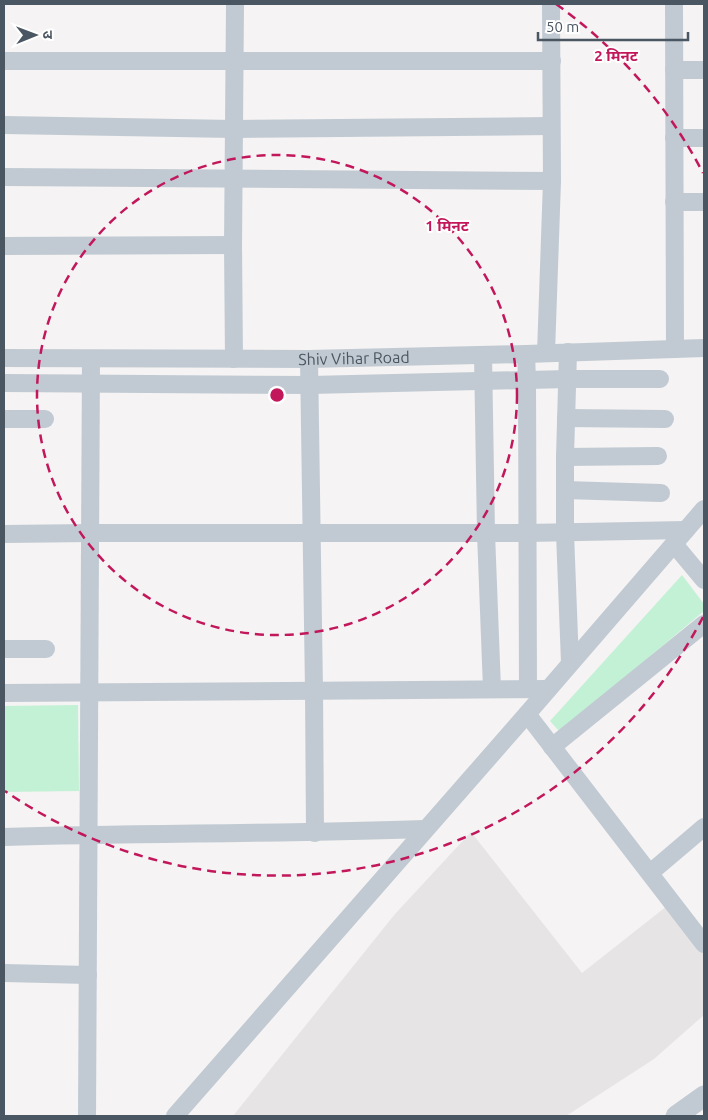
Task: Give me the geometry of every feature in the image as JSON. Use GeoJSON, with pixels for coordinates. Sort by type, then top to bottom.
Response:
{"type":"FeatureCollection","features":[{"type":"Feature","properties":{"kind":"street"},"geometry":{"type":"LineString","coordinates":[[234,359],[235,4]]}},
{"type":"Feature","properties":{"kind":"street"},"geometry":{"type":"LineString","coordinates":[[546,353],[552,181],[550,126],[551,4]]}},
{"type":"Feature","properties":{"kind":"street"},"geometry":{"type":"LineString","coordinates":[[674,4],[675,349]]}},
{"type":"Feature","properties":{"kind":"street"},"geometry":{"type":"LineString","coordinates":[[4,61],[552,61]]}},
{"type":"Feature","properties":{"kind":"street"},"geometry":{"type":"LineString","coordinates":[[674,70],[704,70]]}},
{"type":"Feature","properties":{"kind":"street"},"geometry":{"type":"LineString","coordinates":[[4,125],[234,129],[550,126]]}},
{"type":"Feature","properties":{"kind":"street"},"geometry":{"type":"LineString","coordinates":[[674,138],[704,138]]}},
{"type":"Feature","properties":{"kind":"street"},"geometry":{"type":"LineString","coordinates":[[4,178],[552,181]]}},
{"type":"Feature","properties":{"kind":"street"},"geometry":{"type":"LineString","coordinates":[[674,202],[704,202]]}},
{"type":"Feature","properties":{"kind":"street"},"geometry":{"type":"LineString","coordinates":[[4,246],[233,245]]}},
{"type":"Feature","properties":{"kind":"street","name":"Shiv Vihar Road"},"geometry":{"type":"LineString","coordinates":[[4,358],[309,359],[704,348]]}},
{"type":"Feature","properties":{"kind":"street"},"geometry":{"type":"LineString","coordinates":[[568,352],[565,533],[570,663]]}},
{"type":"Feature","properties":{"kind":"street"},"geometry":{"type":"LineString","coordinates":[[526,354],[528,689]]}},
{"type":"Feature","properties":{"kind":"street"},"geometry":{"type":"LineString","coordinates":[[483,355],[486,533],[492,689]]}},
{"type":"Feature","properties":{"kind":"street"},"geometry":{"type":"LineString","coordinates":[[87,1116],[92,359]]}},
{"type":"Feature","properties":{"kind":"street"},"geometry":{"type":"LineString","coordinates":[[309,359],[314,690],[314,833]]}},
{"type":"Feature","properties":{"kind":"street"},"geometry":{"type":"LineString","coordinates":[[4,383],[310,385],[568,378],[660,379]]}},
{"type":"Feature","properties":{"kind":"street"},"geometry":{"type":"LineString","coordinates":[[566,418],[665,419]]}},
{"type":"Feature","properties":{"kind":"street"},"geometry":{"type":"LineString","coordinates":[[4,420],[45,419]]}},
{"type":"Feature","properties":{"kind":"street"},"geometry":{"type":"LineString","coordinates":[[565,457],[658,456]]}},
{"type":"Feature","properties":{"kind":"street"},"geometry":{"type":"LineString","coordinates":[[565,490],[661,493]]}},
{"type":"Feature","properties":{"kind":"street"},"geometry":{"type":"LineString","coordinates":[[174,1116],[527,714],[704,509]]}},
{"type":"Feature","properties":{"kind":"street"},"geometry":{"type":"LineString","coordinates":[[4,534],[312,532],[527,534],[686,530]]}},
{"type":"Feature","properties":{"kind":"street"},"geometry":{"type":"LineString","coordinates":[[674,544],[704,580]]}},
{"type":"Feature","properties":{"kind":"street"},"geometry":{"type":"LineString","coordinates":[[552,746],[704,624]]}},
{"type":"Feature","properties":{"kind":"street"},"geometry":{"type":"LineString","coordinates":[[4,649],[46,649]]}},
{"type":"Feature","properties":{"kind":"street"},"geometry":{"type":"LineString","coordinates":[[4,693],[548,688]]}},
{"type":"Feature","properties":{"kind":"street"},"geometry":{"type":"LineString","coordinates":[[527,714],[704,944]]}},
{"type":"Feature","properties":{"kind":"street"},"geometry":{"type":"LineString","coordinates":[[650,873],[704,827]]}},
{"type":"Feature","properties":{"kind":"street"},"geometry":{"type":"LineString","coordinates":[[4,837],[88,834],[314,833],[425,829]]}},
{"type":"Feature","properties":{"kind":"street"},"geometry":{"type":"LineString","coordinates":[[4,973],[88,975]]}},
{"type":"Feature","properties":{"kind":"street"},"geometry":{"type":"LineString","coordinates":[[676,1116],[704,1096]]}},
{"type":"Feature","properties":{"kind":"shaded area"},"geometry":{"type":"Polygon","coordinates":[[[471,832],[582,973],[667,906],[704,950],[704,1015],[654,1059],[566,1116],[233,1116],[395,914],[471,832]]]}},
{"type":"Feature","properties":{"kind":"green space"},"geometry":{"type":"Polygon","coordinates":[[[682,575],[704,604],[704,611],[560,732],[550,721],[682,575]]]}},
{"type":"Feature","properties":{"kind":"green space"},"geometry":{"type":"Polygon","coordinates":[[[78,705],[79,791],[4,792],[4,706],[78,705]]]}}]}
